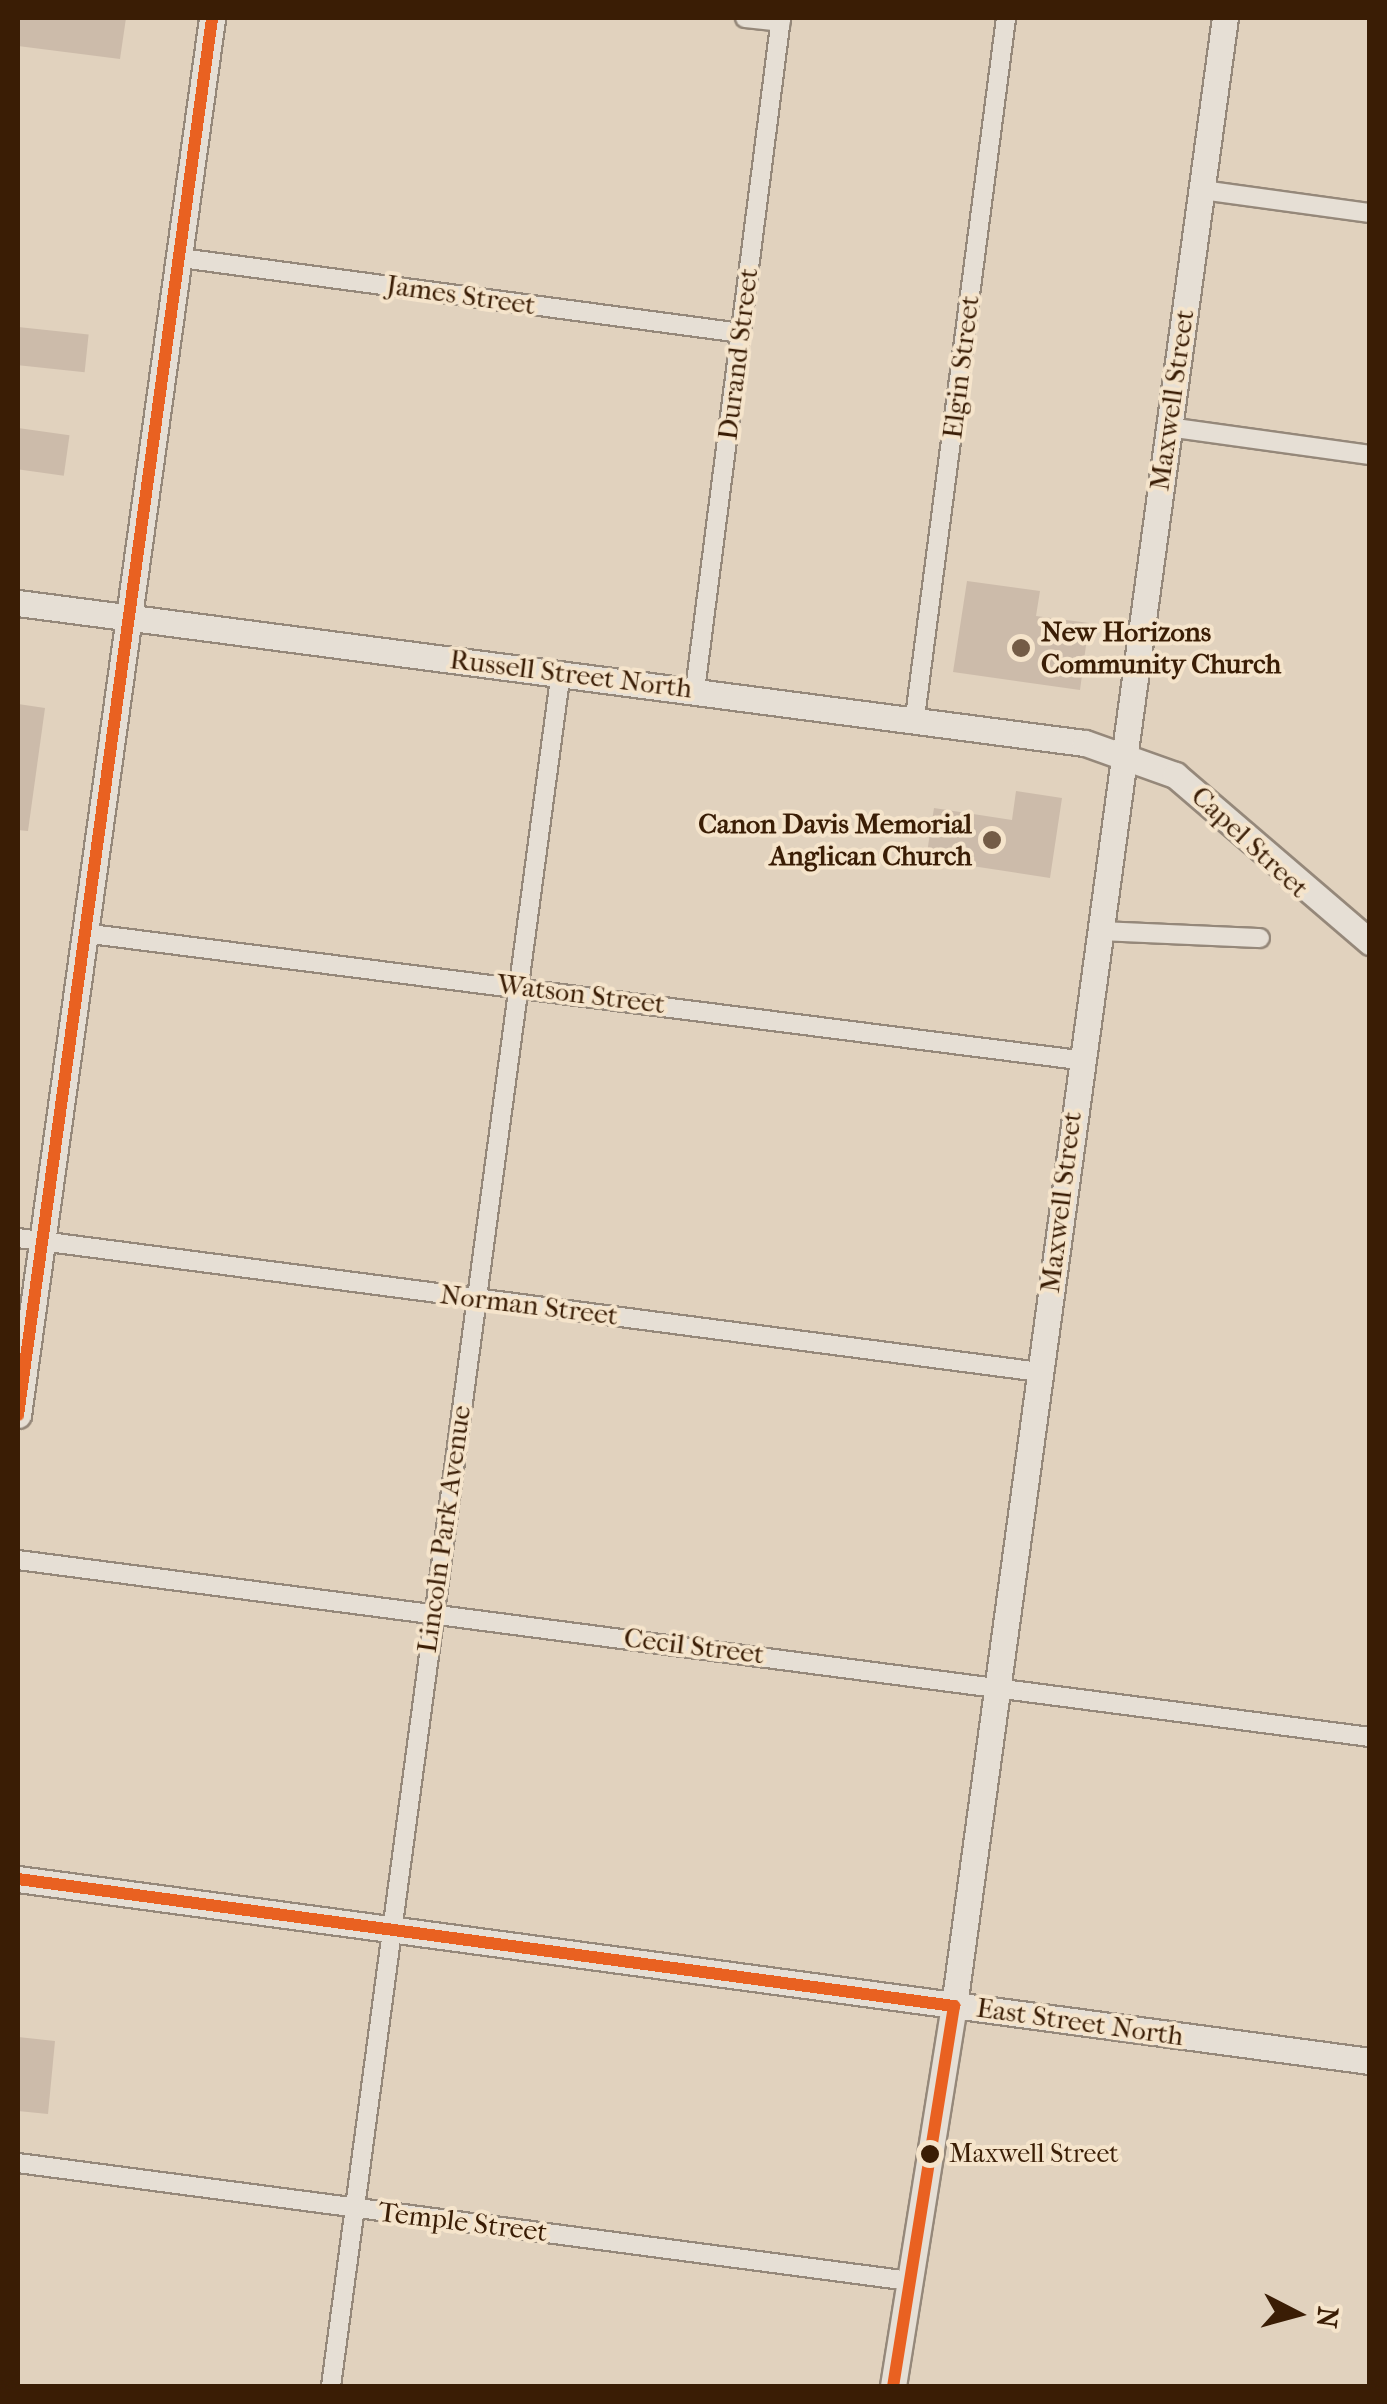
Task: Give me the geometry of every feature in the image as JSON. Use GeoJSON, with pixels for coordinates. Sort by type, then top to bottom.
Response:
{"type":"FeatureCollection","features":[{"type":"Feature","properties":{"kind":"street"},"geometry":{"type":"LineString","coordinates":[[18,1414],[29,1240],[82,933],[181,258],[212,18]]}},
{"type":"Feature","properties":{"kind":"street"},"geometry":{"type":"LineString","coordinates":[[745,18],[781,20]]}},
{"type":"Feature","properties":{"kind":"street","name":"Elgin Street"},"geometry":{"type":"LineString","coordinates":[[915,717],[1006,18]]}},
{"type":"Feature","properties":{"kind":"street","name":"Maxwell Street"},"geometry":{"type":"LineString","coordinates":[[893,2386],[954,2006],[1078,1060],[1225,18]]}},
{"type":"Feature","properties":{"kind":"street","name":"Durand Street"},"geometry":{"type":"LineString","coordinates":[[695,690],[781,20]]}},
{"type":"Feature","properties":{"kind":"street"},"geometry":{"type":"LineString","coordinates":[[1202,190],[1370,213]]}},
{"type":"Feature","properties":{"kind":"street","name":"James Street"},"geometry":{"type":"LineString","coordinates":[[181,258],[741,332]]}},
{"type":"Feature","properties":{"kind":"street"},"geometry":{"type":"LineString","coordinates":[[1168,427],[1370,455]]}},
{"type":"Feature","properties":{"kind":"street","name":"Russell Street North"},"geometry":{"type":"LineString","coordinates":[[18,603],[915,717],[1123,754]]}},
{"type":"Feature","properties":{"kind":"street","name":"Lincoln Park Avenue"},"geometry":{"type":"LineString","coordinates":[[330,2386],[561,672]]}},
{"type":"Feature","properties":{"kind":"street","name":"Capel Street"},"geometry":{"type":"LineString","coordinates":[[1123,754],[1175,775],[1370,942]]}},
{"type":"Feature","properties":{"kind":"street"},"geometry":{"type":"LineString","coordinates":[[1098,931],[1260,938]]}},
{"type":"Feature","properties":{"kind":"street","name":"Watson Street"},"geometry":{"type":"LineString","coordinates":[[82,933],[1078,1060]]}},
{"type":"Feature","properties":{"kind":"street","name":"Norman Street"},"geometry":{"type":"LineString","coordinates":[[29,1240],[1040,1372]]}},
{"type":"Feature","properties":{"kind":"street","name":"Cecil Street"},"geometry":{"type":"LineString","coordinates":[[18,1560],[432,1611],[1370,1737]]}},
{"type":"Feature","properties":{"kind":"street","name":"East Street North"},"geometry":{"type":"LineString","coordinates":[[18,1879],[1370,2061]]}},
{"type":"Feature","properties":{"kind":"street","name":"Temple Street"},"geometry":{"type":"LineString","coordinates":[[18,2163],[909,2281]]}},
{"type":"Feature","properties":{"kind":"building"},"geometry":{"type":"Polygon","coordinates":[[[18,18],[126,18],[120,59],[18,46],[18,18]]]}},
{"type":"Feature","properties":{"kind":"building"},"geometry":{"type":"Polygon","coordinates":[[[18,327],[89,334],[85,372],[18,365],[18,327]]]}},
{"type":"Feature","properties":{"kind":"building"},"geometry":{"type":"Polygon","coordinates":[[[18,428],[69,435],[64,476],[18,469],[18,428]]]}},
{"type":"Feature","properties":{"kind":"building","name":"New Horizons Community Church"},"geometry":{"type":"Polygon","coordinates":[[[967,581],[1040,591],[1036,616],[1089,623],[1080,690],[953,672],[967,581]]]}},
{"type":"Feature","properties":{"kind":"building"},"geometry":{"type":"Polygon","coordinates":[[[18,704],[45,708],[28,831],[18,830],[18,704]]]}},
{"type":"Feature","properties":{"kind":"building","name":"Canon Davis Memorial Anglican Church"},"geometry":{"type":"Polygon","coordinates":[[[1016,791],[1062,798],[1050,878],[926,859],[934,808],[1012,820],[1016,791]]]}},
{"type":"Feature","properties":{"kind":"building"},"geometry":{"type":"Polygon","coordinates":[[[18,2037],[55,2041],[48,2114],[18,2111],[18,2037]]]}},
{"type":"Feature","properties":{"kind":"transit line"},"geometry":{"type":"LineString","coordinates":[[18,1415],[212,18]]}},
{"type":"Feature","properties":{"kind":"transit line"},"geometry":{"type":"LineString","coordinates":[[18,1879],[954,2006],[893,2386]]}},
{"type":"Feature","properties":{"kind":"place","name":"New Horizons Community Church"},"geometry":{"type":"Point","coordinates":[1021,648]}},
{"type":"Feature","properties":{"kind":"place","name":"Canon Davis Memorial Anglican Church"},"geometry":{"type":"Point","coordinates":[992,840]}},
{"type":"Feature","properties":{"kind":"place","name":"Maxwell Street"},"geometry":{"type":"Point","coordinates":[930,2154]}}]}
